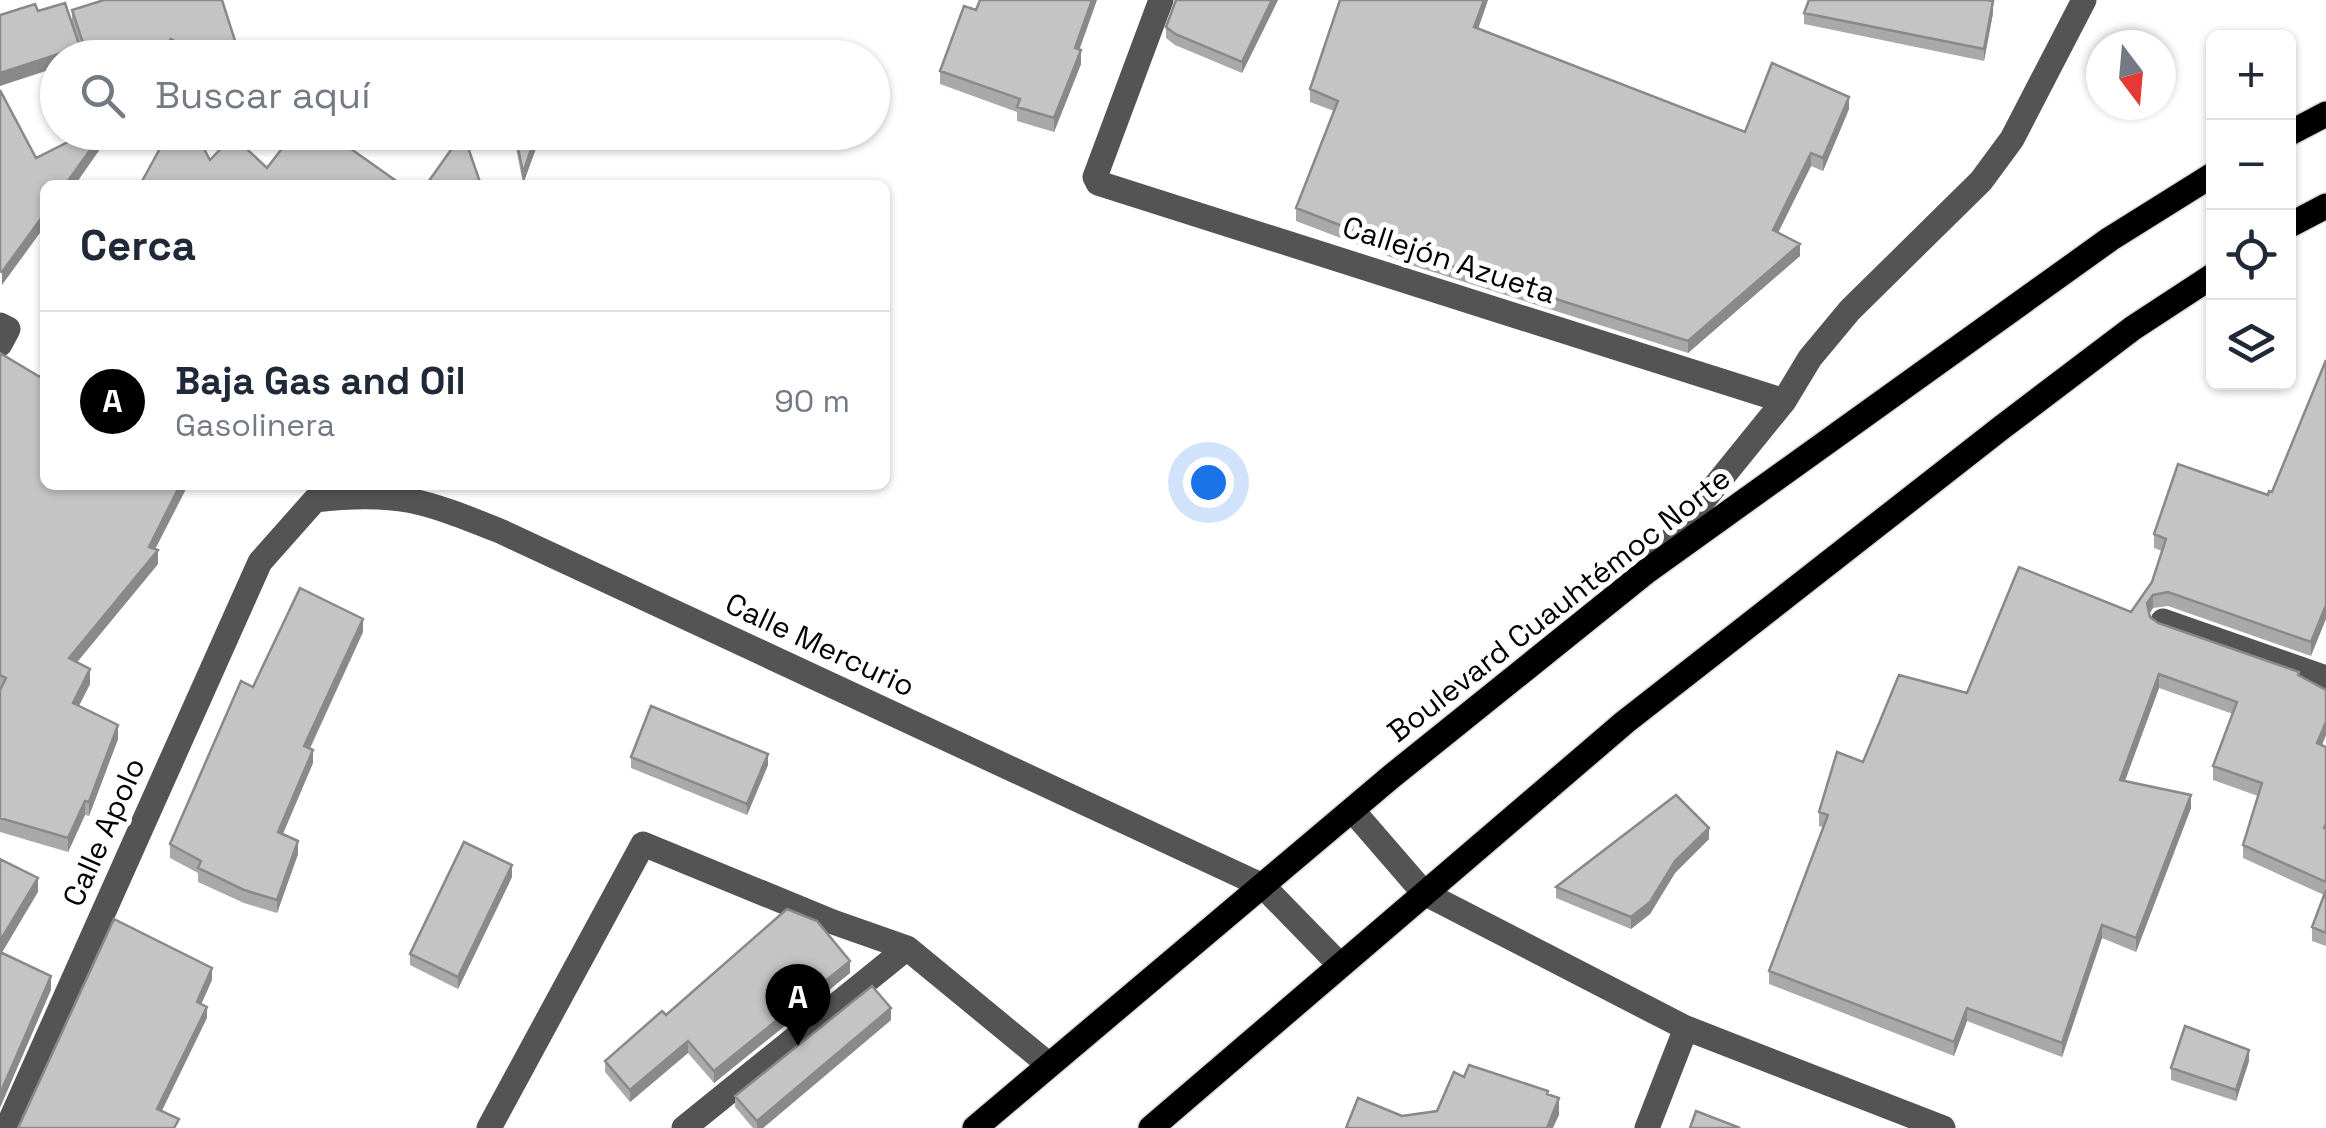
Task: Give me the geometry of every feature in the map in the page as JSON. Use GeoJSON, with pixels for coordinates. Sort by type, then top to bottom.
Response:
{"type":"FeatureCollection","features":[{"type":"Feature","properties":{"kind":"main road"},"geometry":{"type":"LineString","coordinates":[[2296,130],[2326,114]]}},
{"type":"Feature","properties":{"kind":"main road","name":"Boulevard Cuauhtémoc Norte"},"geometry":{"type":"LineString","coordinates":[[976,1128],[1392,776],[1647,571],[2110,239],[2206,179]]}},
{"type":"Feature","properties":{"kind":"main road"},"geometry":{"type":"LineString","coordinates":[[2296,222],[2326,206]]}},
{"type":"Feature","properties":{"kind":"main road"},"geometry":{"type":"LineString","coordinates":[[1151,1128],[1625,722],[2133,328],[2206,280]]}},
{"type":"Feature","properties":{"kind":"street","name":"Callejón Azueta"},"geometry":{"type":"LineString","coordinates":[[1161,0],[1095,180],[1784,401]]}},
{"type":"Feature","properties":{"kind":"street"},"geometry":{"type":"LineString","coordinates":[[1647,571],[1784,401],[1810,358],[1850,310],[1981,181],[2012,139],[2084,0]]}},
{"type":"Feature","properties":{"kind":"street","name":"Calle Mercurio"},"geometry":{"type":"LineString","coordinates":[[260,562],[315,500],[356,495],[394,496],[430,503],[1263,886],[1340,965]]}},
{"type":"Feature","properties":{"kind":"street","name":"Calle Apolo"},"geometry":{"type":"LineString","coordinates":[[7,1128],[260,562]]}},
{"type":"Feature","properties":{"kind":"street"},"geometry":{"type":"LineString","coordinates":[[2163,622],[2326,678]]}},
{"type":"Feature","properties":{"kind":"street"},"geometry":{"type":"LineString","coordinates":[[1353,811],[1424,894],[1686,1028],[1943,1128]]}},
{"type":"Feature","properties":{"kind":"street"},"geometry":{"type":"LineString","coordinates":[[490,1128],[644,844],[833,922],[908,948],[1048,1064]]}},
{"type":"Feature","properties":{"kind":"street"},"geometry":{"type":"LineString","coordinates":[[684,1128],[908,948]]}},
{"type":"Feature","properties":{"kind":"street"},"geometry":{"type":"LineString","coordinates":[[1647,1128],[1686,1028]]}},
{"type":"Feature","properties":{"kind":"building"},"geometry":{"type":"Polygon","coordinates":[[[104,0],[222,0],[235,40],[82,40],[72,10],[104,0]]]}},
{"type":"Feature","properties":{"kind":"building"},"geometry":{"type":"Polygon","coordinates":[[[980,0],[1092,0],[1075,48],[1081,50],[1054,118],[1017,107],[1020,99],[940,71],[964,6],[976,10],[980,0]]]}},
{"type":"Feature","properties":{"kind":"building"},"geometry":{"type":"Polygon","coordinates":[[[1176,0],[1272,0],[1242,62],[1166,27],[1176,0]]]}},
{"type":"Feature","properties":{"kind":"building"},"geometry":{"type":"Polygon","coordinates":[[[1340,0],[1484,0],[1474,27],[1745,132],[1772,63],[1849,97],[1823,158],[1811,153],[1773,230],[1800,244],[1688,341],[1414,254],[1296,208],[1338,101],[1310,89],[1340,0]]]}},
{"type":"Feature","properties":{"kind":"building"},"geometry":{"type":"Polygon","coordinates":[[[1809,0],[1993,1],[1984,49],[1804,13],[1809,0]]]}},
{"type":"Feature","properties":{"kind":"building"},"geometry":{"type":"Polygon","coordinates":[[[65,3],[78,40],[40,40],[40,60],[0,73],[0,15],[35,4],[38,11],[65,3]]]}},
{"type":"Feature","properties":{"kind":"building"},"geometry":{"type":"Polygon","coordinates":[[[0,90],[36,158],[52,150],[90,150],[69,180],[40,180],[40,220],[0,271],[0,90]]]}},
{"type":"Feature","properties":{"kind":"building"},"geometry":{"type":"Polygon","coordinates":[[[159,150],[205,150],[210,160],[220,150],[248,150],[267,168],[281,150],[352,150],[395,180],[143,180],[159,150]]]}},
{"type":"Feature","properties":{"kind":"building"},"geometry":{"type":"Polygon","coordinates":[[[451,150],[469,150],[479,180],[430,180],[451,150]]]}},
{"type":"Feature","properties":{"kind":"building"},"geometry":{"type":"Polygon","coordinates":[[[519,150],[531,150],[523,173],[519,150]]]}},
{"type":"Feature","properties":{"kind":"building"},"geometry":{"type":"Polygon","coordinates":[[[0,353],[40,377],[40,490],[178,490],[149,547],[158,550],[69,658],[90,669],[73,703],[118,725],[89,802],[85,801],[68,838],[0,818],[0,690],[6,678],[0,675],[0,353]]]}},
{"type":"Feature","properties":{"kind":"building"},"geometry":{"type":"Polygon","coordinates":[[[2326,360],[2326,605],[2311,642],[2168,592],[2153,595],[2147,603],[2150,617],[2158,623],[2299,672],[2298,675],[2326,690],[2326,722],[2317,743],[2326,747],[2326,882],[2243,845],[2262,783],[2213,766],[2237,702],[2159,674],[2120,780],[2191,795],[2136,938],[2102,925],[2062,1043],[1967,1008],[1954,1042],[1769,971],[1828,815],[1819,812],[1837,752],[1863,762],[1899,675],[1967,693],[2019,567],[2131,612],[2152,582],[2166,539],[2154,534],[2178,464],[2268,495],[2326,360]]]}},
{"type":"Feature","properties":{"kind":"building"},"geometry":{"type":"Polygon","coordinates":[[[300,588],[363,619],[304,746],[313,750],[278,832],[298,841],[277,900],[244,890],[198,868],[201,861],[170,844],[241,681],[253,687],[300,588]]]}},
{"type":"Feature","properties":{"kind":"building"},"geometry":{"type":"Polygon","coordinates":[[[651,706],[768,754],[747,804],[631,757],[651,706]]]}},
{"type":"Feature","properties":{"kind":"building"},"geometry":{"type":"Polygon","coordinates":[[[1676,795],[1709,828],[1675,861],[1650,902],[1631,917],[1556,887],[1676,795]]]}},
{"type":"Feature","properties":{"kind":"building"},"geometry":{"type":"Polygon","coordinates":[[[464,842],[512,865],[458,977],[410,954],[464,842]]]}},
{"type":"Feature","properties":{"kind":"building"},"geometry":{"type":"Polygon","coordinates":[[[0,859],[38,878],[0,941],[0,859]]]}},
{"type":"Feature","properties":{"kind":"building"},"geometry":{"type":"Polygon","coordinates":[[[2326,890],[2326,933],[2312,927],[2326,890]]]}},
{"type":"Feature","properties":{"kind":"building"},"geometry":{"type":"Polygon","coordinates":[[[787,909],[817,921],[850,961],[714,1071],[688,1041],[630,1090],[605,1061],[662,1011],[666,1015],[787,909]]]}},
{"type":"Feature","properties":{"kind":"building"},"geometry":{"type":"Polygon","coordinates":[[[114,919],[212,968],[197,1002],[207,1007],[157,1109],[179,1119],[174,1128],[18,1128],[114,919]]]}},
{"type":"Feature","properties":{"kind":"building"},"geometry":{"type":"Polygon","coordinates":[[[0,952],[51,976],[0,1094],[0,952]]]}},
{"type":"Feature","properties":{"kind":"building"},"geometry":{"type":"Polygon","coordinates":[[[872,986],[891,1008],[757,1121],[735,1096],[872,986]]]}},
{"type":"Feature","properties":{"kind":"building"},"geometry":{"type":"Polygon","coordinates":[[[2185,1026],[2249,1050],[2236,1090],[2171,1068],[2185,1026]]]}},
{"type":"Feature","properties":{"kind":"building"},"geometry":{"type":"Polygon","coordinates":[[[1469,1065],[1559,1098],[1547,1128],[1346,1128],[1358,1098],[1402,1116],[1437,1111],[1454,1072],[1464,1077],[1469,1065]]]}},
{"type":"Feature","properties":{"kind":"building"},"geometry":{"type":"Polygon","coordinates":[[[1696,1111],[1740,1128],[1690,1128],[1696,1111]]]}},
{"type":"Feature","properties":{"kind":"place","name":"Baja Gas and Oil"},"geometry":{"type":"Point","coordinates":[798,1046]}}]}
